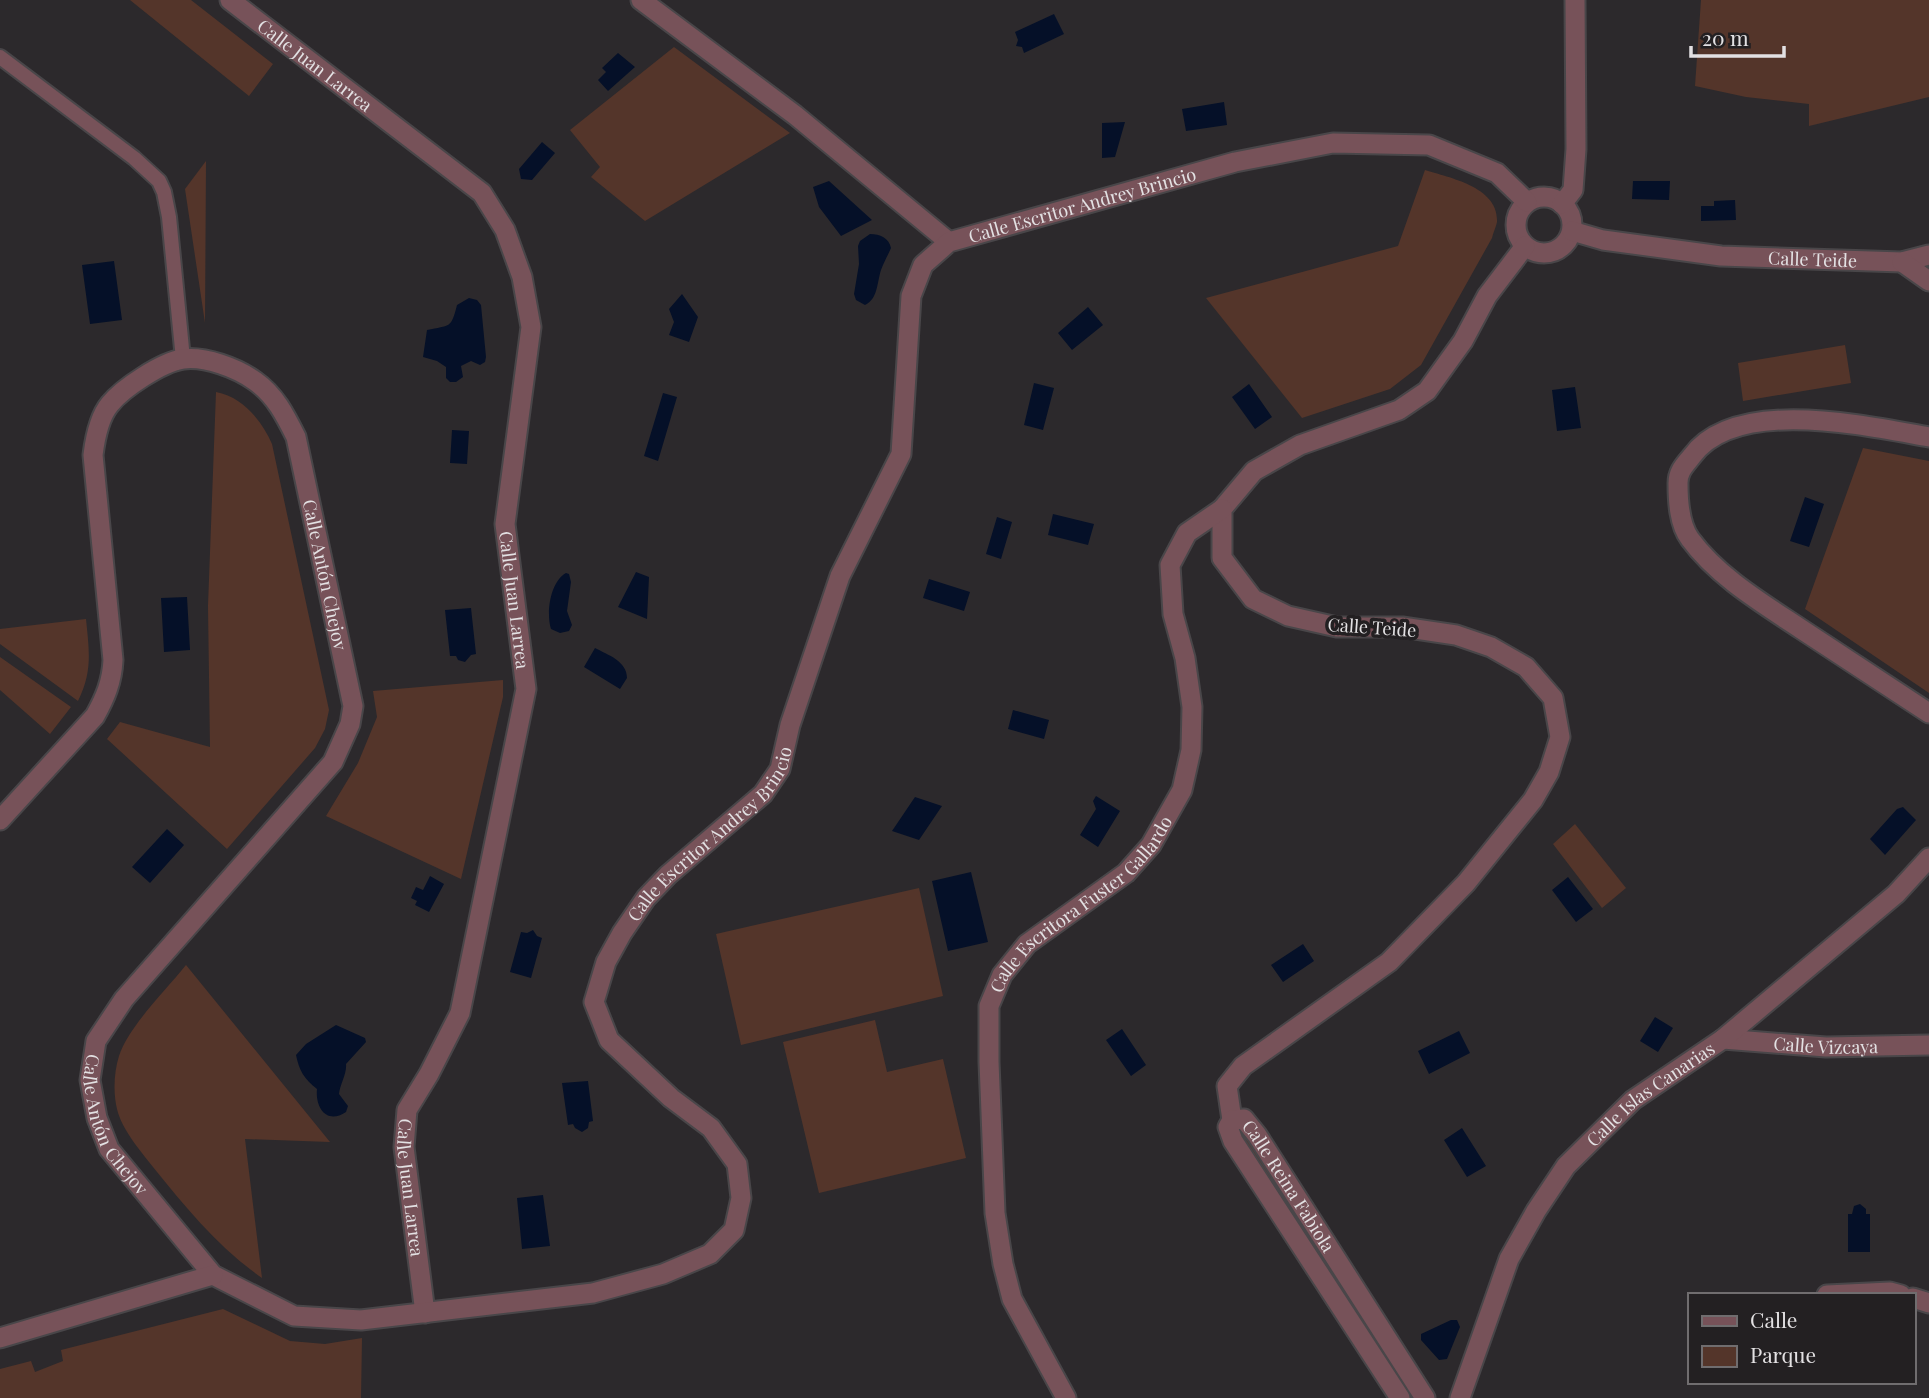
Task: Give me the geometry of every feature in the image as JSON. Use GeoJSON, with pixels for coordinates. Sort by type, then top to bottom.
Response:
{"type":"FeatureCollection","features":[{"type":"Feature","properties":{"kind":"street","name":"Calle Juan Larrea"},"geometry":{"type":"LineString","coordinates":[[230,0],[482,193],[505,230],[522,277],[531,327],[505,524],[526,690],[460,1013],[407,1110],[404,1147],[425,1313]]}},
{"type":"Feature","properties":{"kind":"street"},"geometry":{"type":"LineString","coordinates":[[641,0],[795,115],[949,242]]}},
{"type":"Feature","properties":{"kind":"street"},"geometry":{"type":"LineString","coordinates":[[1562,204],[1573,190],[1576,149],[1575,0]]}},
{"type":"Feature","properties":{"kind":"street","name":"Calle Escritor Andrey Brincio"},"geometry":{"type":"LineString","coordinates":[[214,1275],[294,1316],[361,1320],[593,1293],[663,1274],[710,1254],[734,1230],[741,1198],[737,1164],[710,1128],[671,1098],[609,1040],[594,1002],[606,962],[646,898],[668,875],[763,794],[780,769],[790,725],[840,576],[901,454],[911,296],[923,265],[949,242],[1235,162],[1334,143],[1429,145],[1497,173],[1527,202]]}},
{"type":"Feature","properties":{"kind":"street"},"geometry":{"type":"LineString","coordinates":[[1537,197],[1549,197],[1562,204],[1572,219],[1572,231],[1567,242],[1558,250],[1547,253],[1535,252],[1525,246],[1519,238],[1516,219],[1527,202],[1537,197]]}},
{"type":"Feature","properties":{"kind":"street","name":"Calle Teide"},"geometry":{"type":"LineString","coordinates":[[1572,231],[1603,240],[1721,256],[1902,262],[1929,255]]}},
{"type":"Feature","properties":{"kind":"street"},"geometry":{"type":"LineString","coordinates":[[1222,509],[1254,471],[1300,445],[1399,410],[1427,391],[1463,341],[1486,296],[1525,246]]}},
{"type":"Feature","properties":{"kind":"street"},"geometry":{"type":"LineString","coordinates":[[1902,262],[1929,281]]}},
{"type":"Feature","properties":{"kind":"street","name":"Calle Antón Chejov"},"geometry":{"type":"LineString","coordinates":[[0,820],[95,716],[106,697],[112,676],[113,660],[93,455],[96,433],[109,404],[156,370],[183,359],[220,363],[254,380],[277,401],[296,437],[353,706],[350,724],[333,762],[124,999],[96,1041],[90,1080],[97,1118],[110,1149],[214,1275]]}},
{"type":"Feature","properties":{"kind":"street"},"geometry":{"type":"LineString","coordinates":[[1929,437],[1845,422],[1790,419],[1728,429],[1698,448],[1678,474],[1678,505],[1689,538],[1717,568],[1749,594],[1929,713]]}},
{"type":"Feature","properties":{"kind":"street","name":"Calle Teide"},"geometry":{"type":"LineString","coordinates":[[1222,509],[1222,558],[1253,599],[1288,616],[1337,627],[1402,627],[1456,635],[1491,647],[1526,667],[1553,698],[1560,737],[1549,772],[1533,800],[1466,883],[1418,933],[1389,962],[1243,1066],[1227,1086],[1232,1120]]}},
{"type":"Feature","properties":{"kind":"street","name":"Calle Escritora Fuster Gallardo"},"geometry":{"type":"LineString","coordinates":[[1066,1398],[1012,1299],[1003,1264],[995,1213],[989,1006],[1002,975],[1027,944],[1126,873],[1151,845],[1182,790],[1191,750],[1192,706],[1185,658],[1173,614],[1170,565],[1187,533],[1222,509]]}},
{"type":"Feature","properties":{"kind":"street","name":"Calle Islas Canarias"},"geometry":{"type":"LineString","coordinates":[[1460,1398],[1509,1258],[1566,1166],[1633,1101],[1723,1039],[1896,894],[1929,858]]}},
{"type":"Feature","properties":{"kind":"street","name":"Calle Vizcaya"},"geometry":{"type":"LineString","coordinates":[[1723,1039],[1826,1046],[1929,1045]]}},
{"type":"Feature","properties":{"kind":"street","name":"Calle Reina Fabiola"},"geometry":{"type":"LineString","coordinates":[[1400,1398],[1233,1141],[1228,1127],[1232,1120],[1244,1119],[1257,1135],[1425,1398]]}},
{"type":"Feature","properties":{"kind":"street"},"geometry":{"type":"LineString","coordinates":[[0,1338],[214,1275]]}},
{"type":"Feature","properties":{"kind":"street"},"geometry":{"type":"LineString","coordinates":[[1869,1293],[1894,1293]]}},
{"type":"Feature","properties":{"kind":"lane"},"geometry":{"type":"LineString","coordinates":[[0,57],[134,158],[159,181],[169,217],[183,359]]}},
{"type":"Feature","properties":{"kind":"green space"},"geometry":{"type":"Polygon","coordinates":[[[130,0],[191,0],[273,64],[249,96],[130,0]]]}},
{"type":"Feature","properties":{"kind":"green space"},"geometry":{"type":"Polygon","coordinates":[[[1701,0],[1929,0],[1929,97],[1809,126],[1809,104],[1746,97],[1695,86],[1701,0]]]}},
{"type":"Feature","properties":{"kind":"green space"},"geometry":{"type":"Polygon","coordinates":[[[674,47],[790,133],[645,221],[591,177],[600,167],[570,130],[674,47]]]}},
{"type":"Feature","properties":{"kind":"green space"},"geometry":{"type":"Polygon","coordinates":[[[206,161],[205,323],[185,189],[206,161]]]}},
{"type":"Feature","properties":{"kind":"green space"},"geometry":{"type":"Polygon","coordinates":[[[1425,170],[1471,186],[1490,200],[1496,210],[1497,222],[1492,238],[1421,365],[1390,389],[1302,418],[1206,298],[1398,246],[1425,170]]]}},
{"type":"Feature","properties":{"kind":"green space"},"geometry":{"type":"Polygon","coordinates":[[[1845,345],[1851,383],[1743,401],[1738,363],[1845,345]]]}},
{"type":"Feature","properties":{"kind":"green space"},"geometry":{"type":"Polygon","coordinates":[[[216,392],[235,399],[250,411],[272,444],[329,710],[325,729],[315,748],[227,849],[107,739],[120,722],[210,747],[208,606],[216,392]]]}},
{"type":"Feature","properties":{"kind":"green space"},"geometry":{"type":"Polygon","coordinates":[[[1863,448],[1929,461],[1929,693],[1805,609],[1863,448]]]}},
{"type":"Feature","properties":{"kind":"green space"},"geometry":{"type":"Polygon","coordinates":[[[86,619],[88,670],[78,701],[0,644],[0,629],[86,619]]]}},
{"type":"Feature","properties":{"kind":"green space"},"geometry":{"type":"Polygon","coordinates":[[[0,657],[71,707],[50,734],[0,690],[0,657]]]}},
{"type":"Feature","properties":{"kind":"green space"},"geometry":{"type":"Polygon","coordinates":[[[503,680],[503,697],[461,879],[326,816],[358,763],[377,717],[373,691],[503,680]]]}},
{"type":"Feature","properties":{"kind":"green space"},"geometry":{"type":"Polygon","coordinates":[[[1575,824],[1626,888],[1602,908],[1553,844],[1575,824]]]}},
{"type":"Feature","properties":{"kind":"green space"},"geometry":{"type":"Polygon","coordinates":[[[919,888],[943,996],[741,1045],[716,934],[919,888]]]}},
{"type":"Feature","properties":{"kind":"green space"},"geometry":{"type":"Polygon","coordinates":[[[186,965],[330,1142],[245,1139],[262,1278],[217,1241],[178,1197],[132,1139],[117,1109],[115,1075],[124,1045],[139,1021],[186,965]]]}},
{"type":"Feature","properties":{"kind":"green space"},"geometry":{"type":"Polygon","coordinates":[[[875,1020],[887,1072],[943,1059],[966,1158],[819,1193],[783,1042],[875,1020]]]}},
{"type":"Feature","properties":{"kind":"green space"},"geometry":{"type":"Polygon","coordinates":[[[1242,1136],[1245,1136],[1362,1316],[1361,1321],[1242,1140],[1242,1136]]]}},
{"type":"Feature","properties":{"kind":"green space"},"geometry":{"type":"Polygon","coordinates":[[[223,1309],[290,1341],[325,1344],[362,1338],[361,1398],[0,1398],[0,1369],[31,1361],[35,1372],[63,1361],[61,1350],[223,1309]]]}},
{"type":"Feature","properties":{"kind":"water"},"geometry":{"type":"Polygon","coordinates":[[[1054,14],[1064,34],[1024,53],[1022,47],[1016,46],[1018,40],[1015,32],[1054,14]]]}},
{"type":"Feature","properties":{"kind":"water"},"geometry":{"type":"Polygon","coordinates":[[[618,53],[635,67],[608,91],[598,80],[606,72],[602,68],[618,53]]]}},
{"type":"Feature","properties":{"kind":"water"},"geometry":{"type":"Polygon","coordinates":[[[1224,102],[1227,125],[1186,131],[1182,109],[1224,102]]]}},
{"type":"Feature","properties":{"kind":"water"},"geometry":{"type":"Polygon","coordinates":[[[1125,122],[1115,157],[1102,158],[1102,123],[1125,122]]]}},
{"type":"Feature","properties":{"kind":"water"},"geometry":{"type":"Polygon","coordinates":[[[542,142],[555,153],[532,180],[521,179],[519,169],[542,142]]]}},
{"type":"Feature","properties":{"kind":"water"},"geometry":{"type":"Polygon","coordinates":[[[829,181],[872,220],[841,236],[819,207],[813,187],[829,181]]]}},
{"type":"Feature","properties":{"kind":"water"},"geometry":{"type":"Polygon","coordinates":[[[1633,181],[1670,181],[1669,200],[1632,199],[1633,181]]]}},
{"type":"Feature","properties":{"kind":"water"},"geometry":{"type":"Polygon","coordinates":[[[1735,200],[1736,220],[1701,221],[1701,206],[1714,206],[1714,201],[1735,200]]]}},
{"type":"Feature","properties":{"kind":"water"},"geometry":{"type":"Polygon","coordinates":[[[870,234],[884,237],[891,248],[881,270],[875,294],[865,305],[856,300],[854,294],[859,264],[858,246],[860,241],[870,234]]]}},
{"type":"Feature","properties":{"kind":"water"},"geometry":{"type":"Polygon","coordinates":[[[114,261],[122,320],[90,324],[82,265],[114,261]]]}},
{"type":"Feature","properties":{"kind":"water"},"geometry":{"type":"Polygon","coordinates":[[[682,294],[698,317],[689,342],[669,335],[674,322],[669,309],[682,294]]]}},
{"type":"Feature","properties":{"kind":"water"},"geometry":{"type":"Polygon","coordinates":[[[469,298],[477,300],[481,305],[485,362],[480,365],[471,361],[461,366],[463,377],[456,382],[450,382],[446,378],[446,367],[423,357],[427,330],[448,325],[457,305],[469,298]]]}},
{"type":"Feature","properties":{"kind":"water"},"geometry":{"type":"Polygon","coordinates":[[[1088,307],[1103,325],[1072,350],[1058,333],[1088,307]]]}},
{"type":"Feature","properties":{"kind":"water"},"geometry":{"type":"Polygon","coordinates":[[[1034,383],[1054,388],[1043,430],[1024,425],[1034,383]]]}},
{"type":"Feature","properties":{"kind":"water"},"geometry":{"type":"Polygon","coordinates":[[[1249,384],[1272,417],[1255,429],[1232,397],[1249,384]]]}},
{"type":"Feature","properties":{"kind":"water"},"geometry":{"type":"Polygon","coordinates":[[[1575,387],[1581,428],[1557,431],[1552,390],[1575,387]]]}},
{"type":"Feature","properties":{"kind":"water"},"geometry":{"type":"Polygon","coordinates":[[[663,393],[677,397],[658,461],[644,456],[663,393]]]}},
{"type":"Feature","properties":{"kind":"water"},"geometry":{"type":"Polygon","coordinates":[[[452,430],[469,431],[467,464],[450,463],[452,430]]]}},
{"type":"Feature","properties":{"kind":"water"},"geometry":{"type":"Polygon","coordinates":[[[1805,497],[1824,504],[1809,547],[1790,541],[1805,497]]]}},
{"type":"Feature","properties":{"kind":"water"},"geometry":{"type":"Polygon","coordinates":[[[1053,514],[1094,524],[1088,545],[1048,535],[1053,514]]]}},
{"type":"Feature","properties":{"kind":"water"},"geometry":{"type":"Polygon","coordinates":[[[997,517],[1012,522],[1001,559],[986,554],[997,517]]]}},
{"type":"Feature","properties":{"kind":"water"},"geometry":{"type":"Polygon","coordinates":[[[636,572],[649,577],[647,619],[618,607],[636,572]]]}},
{"type":"Feature","properties":{"kind":"water"},"geometry":{"type":"Polygon","coordinates":[[[566,573],[569,574],[571,582],[567,611],[572,625],[569,631],[560,633],[551,629],[549,607],[556,583],[566,573]]]}},
{"type":"Feature","properties":{"kind":"water"},"geometry":{"type":"Polygon","coordinates":[[[929,579],[970,592],[964,611],[923,598],[929,579]]]}},
{"type":"Feature","properties":{"kind":"water"},"geometry":{"type":"Polygon","coordinates":[[[187,597],[190,650],[164,652],[161,598],[187,597]]]}},
{"type":"Feature","properties":{"kind":"water"},"geometry":{"type":"Polygon","coordinates":[[[471,608],[476,654],[471,655],[465,662],[458,660],[456,656],[450,656],[445,610],[471,608]]]}},
{"type":"Feature","properties":{"kind":"water"},"geometry":{"type":"Polygon","coordinates":[[[595,648],[616,659],[624,667],[627,678],[620,689],[584,667],[595,648]]]}},
{"type":"Feature","properties":{"kind":"water"},"geometry":{"type":"Polygon","coordinates":[[[1013,710],[1049,720],[1044,739],[1008,729],[1013,710]]]}},
{"type":"Feature","properties":{"kind":"water"},"geometry":{"type":"Polygon","coordinates":[[[1096,796],[1120,811],[1098,847],[1080,835],[1096,809],[1093,801],[1096,796]]]}},
{"type":"Feature","properties":{"kind":"water"},"geometry":{"type":"Polygon","coordinates":[[[915,797],[942,806],[919,840],[892,831],[915,797]]]}},
{"type":"Feature","properties":{"kind":"water"},"geometry":{"type":"Polygon","coordinates":[[[1903,807],[1916,820],[1885,855],[1870,839],[1897,809],[1903,807]]]}},
{"type":"Feature","properties":{"kind":"water"},"geometry":{"type":"Polygon","coordinates":[[[167,829],[184,845],[150,883],[132,867],[167,829]]]}},
{"type":"Feature","properties":{"kind":"water"},"geometry":{"type":"Polygon","coordinates":[[[971,872],[988,942],[948,951],[932,881],[971,872]]]}},
{"type":"Feature","properties":{"kind":"water"},"geometry":{"type":"Polygon","coordinates":[[[430,876],[444,884],[429,912],[415,905],[417,901],[411,898],[416,887],[423,890],[430,876]]]}},
{"type":"Feature","properties":{"kind":"water"},"geometry":{"type":"Polygon","coordinates":[[[1568,877],[1593,909],[1576,922],[1552,890],[1568,877]]]}},
{"type":"Feature","properties":{"kind":"water"},"geometry":{"type":"Polygon","coordinates":[[[533,930],[542,938],[531,978],[510,972],[521,932],[533,930]]]}},
{"type":"Feature","properties":{"kind":"water"},"geometry":{"type":"Polygon","coordinates":[[[1303,944],[1314,961],[1283,982],[1271,965],[1303,944]]]}},
{"type":"Feature","properties":{"kind":"water"},"geometry":{"type":"Polygon","coordinates":[[[1655,1017],[1673,1028],[1658,1052],[1640,1041],[1655,1017]]]}},
{"type":"Feature","properties":{"kind":"water"},"geometry":{"type":"Polygon","coordinates":[[[336,1025],[365,1038],[366,1042],[346,1064],[339,1094],[348,1106],[346,1112],[333,1117],[320,1108],[317,1089],[303,1074],[296,1055],[306,1044],[336,1025]]]}},
{"type":"Feature","properties":{"kind":"water"},"geometry":{"type":"Polygon","coordinates":[[[1122,1029],[1146,1065],[1131,1076],[1106,1040],[1122,1029]]]}},
{"type":"Feature","properties":{"kind":"water"},"geometry":{"type":"Polygon","coordinates":[[[1459,1031],[1470,1053],[1429,1074],[1418,1051],[1459,1031]]]}},
{"type":"Feature","properties":{"kind":"water"},"geometry":{"type":"Polygon","coordinates":[[[588,1081],[593,1121],[589,1122],[588,1128],[582,1132],[573,1124],[568,1125],[562,1083],[588,1081]]]}},
{"type":"Feature","properties":{"kind":"water"},"geometry":{"type":"Polygon","coordinates":[[[1462,1128],[1486,1166],[1467,1177],[1444,1140],[1462,1128]]]}},
{"type":"Feature","properties":{"kind":"water"},"geometry":{"type":"Polygon","coordinates":[[[543,1195],[550,1246],[522,1249],[517,1198],[543,1195]]]}},
{"type":"Feature","properties":{"kind":"water"},"geometry":{"type":"Polygon","coordinates":[[[1860,1204],[1866,1209],[1866,1214],[1870,1214],[1870,1252],[1848,1252],[1848,1214],[1852,1214],[1854,1206],[1860,1204]]]}},
{"type":"Feature","properties":{"kind":"water"},"geometry":{"type":"Polygon","coordinates":[[[1451,1320],[1457,1320],[1460,1327],[1447,1359],[1439,1360],[1421,1340],[1421,1334],[1451,1320]]]}}]}
